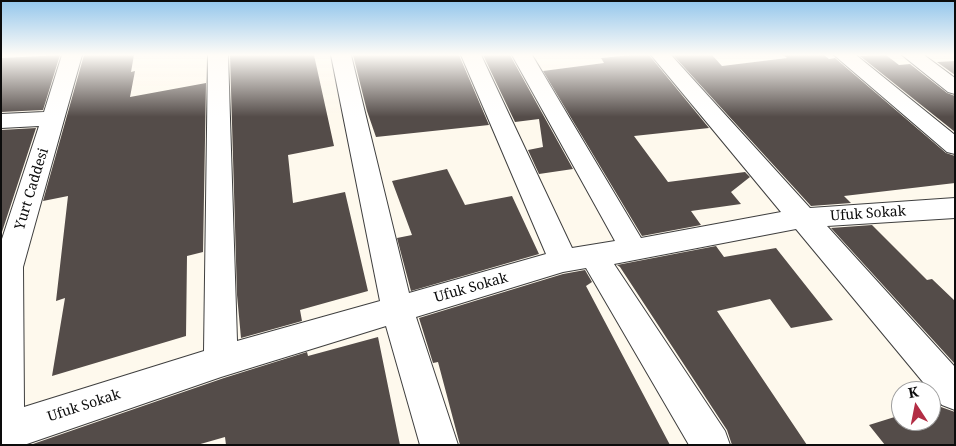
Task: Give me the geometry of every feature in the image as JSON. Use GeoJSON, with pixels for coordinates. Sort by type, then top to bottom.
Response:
{"type":"FeatureCollection","features":[{"type":"Feature","properties":{"kind":"street","name":"Yurt Caddesi"},"geometry":{"type":"LineString","coordinates":[[4,436],[8,267],[66,76]]}},
{"type":"Feature","properties":{"kind":"street"},"geometry":{"type":"LineString","coordinates":[[218,76],[221,361]]}},
{"type":"Feature","properties":{"kind":"street"},"geometry":{"type":"LineString","coordinates":[[346,76],[397,309],[440,445]]}},
{"type":"Feature","properties":{"kind":"street"},"geometry":{"type":"LineString","coordinates":[[482,76],[578,258],[711,445]]}},
{"type":"Feature","properties":{"kind":"street"},"geometry":{"type":"LineString","coordinates":[[534,76],[634,250]]}},
{"type":"Feature","properties":{"kind":"street"},"geometry":{"type":"LineString","coordinates":[[679,76],[955,392]]}},
{"type":"Feature","properties":{"kind":"street"},"geometry":{"type":"LineString","coordinates":[[869,76],[955,147]]}},
{"type":"Feature","properties":{"kind":"street"},"geometry":{"type":"LineString","coordinates":[[939,76],[955,88]]}},
{"type":"Feature","properties":{"kind":"street"},"geometry":{"type":"LineString","coordinates":[[1,121],[54,118]]}},
{"type":"Feature","properties":{"kind":"street","name":"Ufuk Sokak"},"geometry":{"type":"LineString","coordinates":[[4,436],[221,361],[578,258],[634,250],[802,218],[955,208]]}},
{"type":"Feature","properties":{"kind":"building"},"geometry":{"type":"Polygon","coordinates":[[[1,76],[54,76],[43,110],[1,112],[1,76]]]}},
{"type":"Feature","properties":{"kind":"building"},"geometry":{"type":"Polygon","coordinates":[[[78,76],[134,76],[130,97],[206,83],[203,252],[187,256],[186,336],[52,376],[65,298],[56,301],[68,196],[43,201],[78,76]]]}},
{"type":"Feature","properties":{"kind":"building"},"geometry":{"type":"Polygon","coordinates":[[[231,76],[319,76],[334,146],[288,155],[293,203],[345,192],[368,291],[300,310],[302,321],[241,338],[237,295],[231,76]]]}},
{"type":"Feature","properties":{"kind":"building"},"geometry":{"type":"Polygon","coordinates":[[[358,76],[468,76],[489,125],[376,137],[358,76]]]}},
{"type":"Feature","properties":{"kind":"building"},"geometry":{"type":"Polygon","coordinates":[[[493,76],[522,76],[573,169],[539,174],[528,150],[543,147],[539,119],[515,122],[493,76]]]}},
{"type":"Feature","properties":{"kind":"building"},"geometry":{"type":"Polygon","coordinates":[[[546,76],[666,76],[709,128],[634,136],[668,182],[745,172],[750,177],[731,192],[741,204],[691,211],[701,225],[642,236],[546,76]]]}},
{"type":"Feature","properties":{"kind":"building"},"geometry":{"type":"Polygon","coordinates":[[[692,76],[856,76],[946,153],[955,156],[955,183],[844,196],[851,203],[811,206],[692,76]]]}},
{"type":"Feature","properties":{"kind":"building"},"geometry":{"type":"Polygon","coordinates":[[[885,76],[925,76],[947,93],[955,96],[955,132],[885,76]]]}},
{"type":"Feature","properties":{"kind":"building"},"geometry":{"type":"Polygon","coordinates":[[[36,128],[1,235],[1,130],[36,128]]]}},
{"type":"Feature","properties":{"kind":"building"},"geometry":{"type":"Polygon","coordinates":[[[447,169],[465,205],[512,196],[539,254],[411,291],[397,238],[412,235],[392,181],[447,169]]]}},
{"type":"Feature","properties":{"kind":"building"},"geometry":{"type":"Polygon","coordinates":[[[872,225],[927,280],[932,279],[955,301],[955,364],[831,228],[872,225]]]}},
{"type":"Feature","properties":{"kind":"building"},"geometry":{"type":"Polygon","coordinates":[[[716,246],[724,257],[776,248],[833,320],[791,328],[770,299],[717,311],[807,445],[732,445],[727,430],[617,265],[716,246]]]}},
{"type":"Feature","properties":{"kind":"building"},"geometry":{"type":"Polygon","coordinates":[[[585,270],[592,282],[586,286],[670,445],[460,445],[438,362],[433,363],[419,318],[563,274],[585,270]]]}},
{"type":"Feature","properties":{"kind":"building"},"geometry":{"type":"Polygon","coordinates":[[[378,337],[400,445],[226,445],[225,437],[197,445],[30,445],[224,378],[307,352],[308,356],[378,337]]]}},
{"type":"Feature","properties":{"kind":"building"},"geometry":{"type":"Polygon","coordinates":[[[941,407],[955,412],[955,445],[885,445],[869,425],[891,418],[891,431],[941,431],[941,407]]]}}]}
